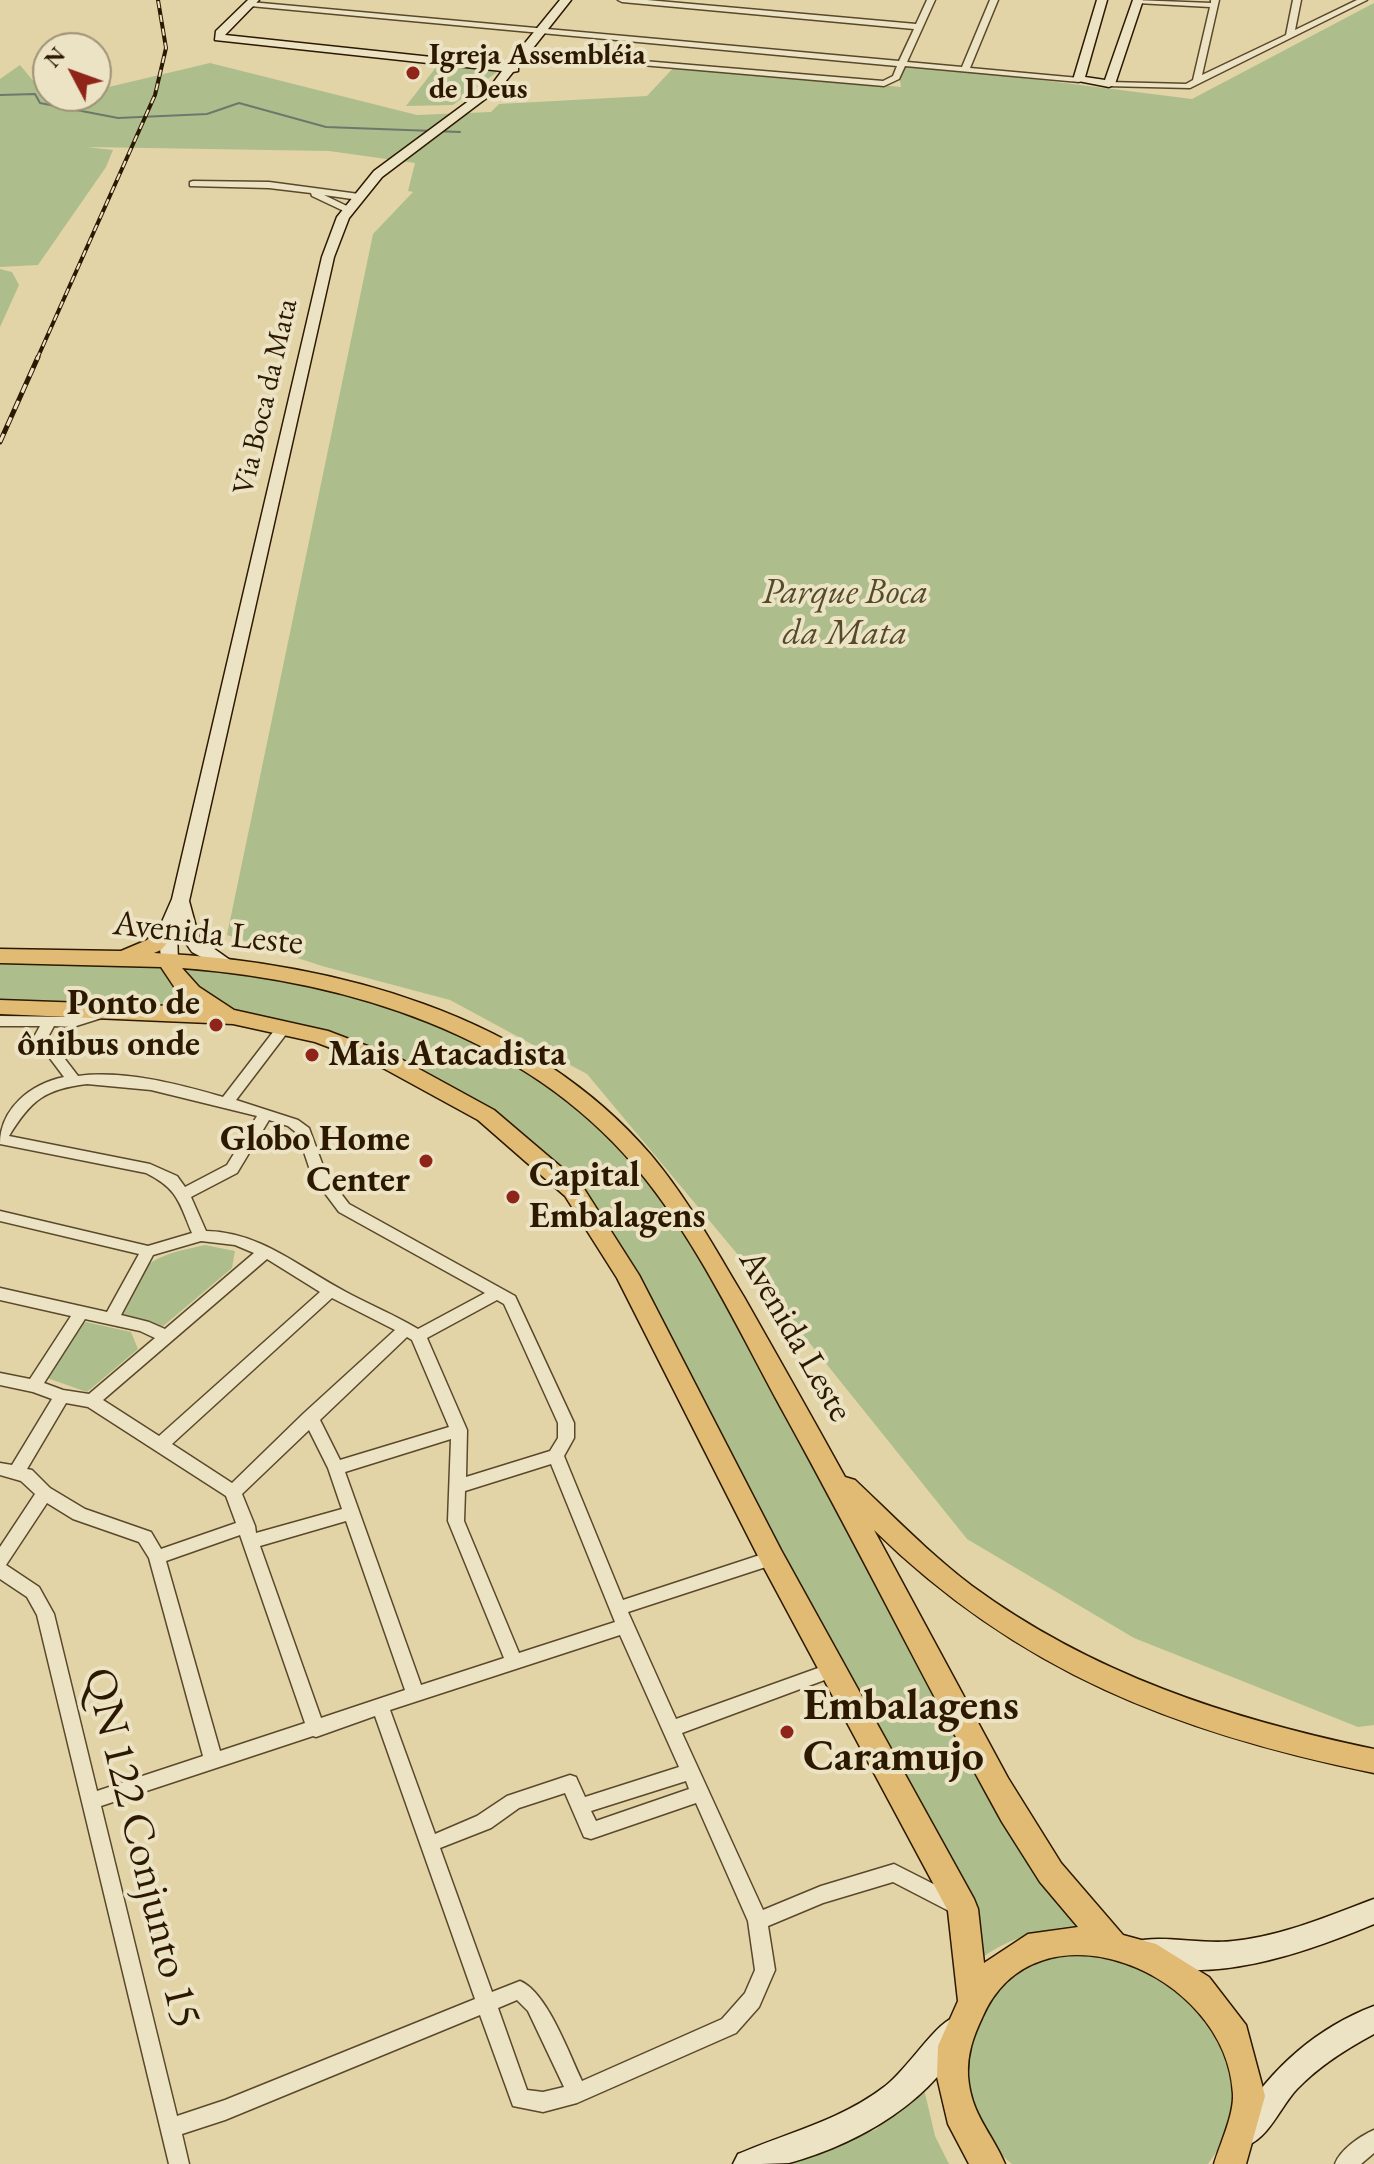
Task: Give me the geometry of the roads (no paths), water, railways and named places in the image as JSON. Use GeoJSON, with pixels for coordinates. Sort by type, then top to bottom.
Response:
{"type":"FeatureCollection","features":[{"type":"Feature","properties":{"kind":"main road"},"geometry":{"type":"LineString","coordinates":[[115,959],[140,952],[167,931]]}},
{"type":"Feature","properties":{"kind":"main road","name":"Avenida Leste"},"geometry":{"type":"LineString","coordinates":[[0,956],[227,965],[292,974],[418,1009],[495,1044],[541,1072],[598,1115],[644,1162],[686,1217],[833,1475],[874,1558],[1041,1860],[1111,1942]]}},
{"type":"Feature","properties":{"kind":"main road"},"geometry":{"type":"LineString","coordinates":[[169,962],[175,977],[191,992],[233,1017]]}},
{"type":"Feature","properties":{"kind":"main road"},"geometry":{"type":"LineString","coordinates":[[0,1007],[118,1009],[233,1017],[285,1026],[354,1048],[438,1087],[486,1115],[573,1190],[627,1275],[772,1558],[963,1909],[972,1997]]}},
{"type":"Feature","properties":{"kind":"main road"},"geometry":{"type":"LineString","coordinates":[[833,1475],[963,1593],[1087,1670],[1134,1693],[1213,1722],[1309,1749],[1374,1761]]}},
{"type":"Feature","properties":{"kind":"main road"},"geometry":{"type":"LineString","coordinates":[[989,2164],[964,2123],[954,2090],[952,2057],[958,2025],[972,1997],[992,1973],[1017,1955],[1046,1944],[1078,1939],[1111,1942],[1144,1951],[1174,1967],[1201,1989],[1223,2016],[1239,2047],[1247,2079],[1248,2113],[1235,2154]]}},
{"type":"Feature","properties":{"kind":"street","name":"Via Boca da Mata"},"geometry":{"type":"LineString","coordinates":[[169,962],[167,931],[181,899],[328,257],[348,210],[359,197],[400,156],[514,69],[566,0]]}},
{"type":"Feature","properties":{"kind":"street"},"geometry":{"type":"LineString","coordinates":[[622,0],[919,27]]}},
{"type":"Feature","properties":{"kind":"street"},"geometry":{"type":"LineString","coordinates":[[526,53],[884,84],[896,77],[931,0]]}},
{"type":"Feature","properties":{"kind":"street"},"geometry":{"type":"LineString","coordinates":[[965,70],[994,0]]}},
{"type":"Feature","properties":{"kind":"street"},"geometry":{"type":"LineString","coordinates":[[1290,35],[1297,0]]}},
{"type":"Feature","properties":{"kind":"street"},"geometry":{"type":"LineString","coordinates":[[514,69],[219,38],[220,33],[252,2],[1169,89],[1197,82],[1363,0]]}},
{"type":"Feature","properties":{"kind":"street"},"geometry":{"type":"LineString","coordinates":[[1079,80],[1122,2]]}},
{"type":"Feature","properties":{"kind":"street"},"geometry":{"type":"LineString","coordinates":[[1122,2],[1215,3],[1197,82]]}},
{"type":"Feature","properties":{"kind":"street"},"geometry":{"type":"LineString","coordinates":[[1109,84],[1122,2]]}},
{"type":"Feature","properties":{"kind":"street"},"geometry":{"type":"LineString","coordinates":[[193,184],[242,183],[359,197]]}},
{"type":"Feature","properties":{"kind":"street"},"geometry":{"type":"LineString","coordinates":[[311,192],[348,210]]}},
{"type":"Feature","properties":{"kind":"street","name":"Via Boca da Mata"},"geometry":{"type":"LineString","coordinates":[[181,899],[185,935],[199,949],[227,965]]}},
{"type":"Feature","properties":{"kind":"street"},"geometry":{"type":"LineString","coordinates":[[0,1021],[49,1023],[79,1020],[118,1009]]}},
{"type":"Feature","properties":{"kind":"street"},"geometry":{"type":"LineString","coordinates":[[49,1023],[41,1037],[45,1047],[72,1078]]}},
{"type":"Feature","properties":{"kind":"street"},"geometry":{"type":"LineString","coordinates":[[227,1102],[285,1026]]}},
{"type":"Feature","properties":{"kind":"street"},"geometry":{"type":"LineString","coordinates":[[201,1236],[183,1195],[163,1173],[0,1138],[27,1100],[41,1089],[72,1078],[123,1082],[227,1102],[293,1123],[304,1132],[319,1176],[344,1208],[510,1300],[566,1423],[566,1438],[556,1456],[456,1487]]}},
{"type":"Feature","properties":{"kind":"street"},"geometry":{"type":"LineString","coordinates":[[183,1195],[232,1169],[266,1114]]}},
{"type":"Feature","properties":{"kind":"street"},"geometry":{"type":"LineString","coordinates":[[0,1216],[148,1251],[201,1236],[235,1238],[266,1251],[330,1291],[412,1333],[459,1430],[456,1521],[514,1662]]}},
{"type":"Feature","properties":{"kind":"street"},"geometry":{"type":"LineString","coordinates":[[111,1318],[148,1251]]}},
{"type":"Feature","properties":{"kind":"street"},"geometry":{"type":"LineString","coordinates":[[92,1401],[266,1251]]}},
{"type":"Feature","properties":{"kind":"street"},"geometry":{"type":"LineString","coordinates":[[161,1444],[330,1291]]}},
{"type":"Feature","properties":{"kind":"street"},"geometry":{"type":"LineString","coordinates":[[233,1492],[310,1417],[412,1333],[499,1292]]}},
{"type":"Feature","properties":{"kind":"street"},"geometry":{"type":"LineString","coordinates":[[0,1294],[111,1318],[165,1336]]}},
{"type":"Feature","properties":{"kind":"street"},"geometry":{"type":"LineString","coordinates":[[34,1386],[81,1313]]}},
{"type":"Feature","properties":{"kind":"street"},"geometry":{"type":"LineString","coordinates":[[0,1379],[92,1401],[233,1492],[316,1729]]}},
{"type":"Feature","properties":{"kind":"street"},"geometry":{"type":"LineString","coordinates":[[62,1396],[8,1471],[26,1475],[44,1493],[88,1518],[145,1537],[157,1557],[214,1762]]}},
{"type":"Feature","properties":{"kind":"street"},"geometry":{"type":"LineString","coordinates":[[310,1417],[336,1468],[416,1695]]}},
{"type":"Feature","properties":{"kind":"street"},"geometry":{"type":"LineString","coordinates":[[336,1468],[459,1430]]}},
{"type":"Feature","properties":{"kind":"street"},"geometry":{"type":"LineString","coordinates":[[380,1706],[520,2099],[543,2102],[577,2093],[729,2026],[752,2000],[765,1970],[758,1921],[674,1728],[621,1618],[556,1456]]}},
{"type":"Feature","properties":{"kind":"street"},"geometry":{"type":"LineString","coordinates":[[0,1561],[44,1493]]}},
{"type":"Feature","properties":{"kind":"street"},"geometry":{"type":"LineString","coordinates":[[157,1557],[352,1513]]}},
{"type":"Feature","properties":{"kind":"street"},"geometry":{"type":"LineString","coordinates":[[90,1801],[514,1662],[772,1558]]}},
{"type":"Feature","properties":{"kind":"street","name":"QN 122 Conjunto 15"},"geometry":{"type":"LineString","coordinates":[[0,1570],[33,1592],[45,1614],[179,2164]]}},
{"type":"Feature","properties":{"kind":"street"},"geometry":{"type":"LineString","coordinates":[[674,1728],[832,1670]]}},
{"type":"Feature","properties":{"kind":"street"},"geometry":{"type":"LineString","coordinates":[[582,1806],[691,1771]]}},
{"type":"Feature","properties":{"kind":"street"},"geometry":{"type":"LineString","coordinates":[[430,1844],[484,1822],[513,1802],[570,1783],[591,1831],[702,1793]]}},
{"type":"Feature","properties":{"kind":"street"},"geometry":{"type":"LineString","coordinates":[[758,1921],[821,1895],[894,1873],[963,1909]]}},
{"type":"Feature","properties":{"kind":"street"},"geometry":{"type":"LineString","coordinates":[[1144,1951],[1211,1956],[1246,1953],[1318,1934],[1374,1911]]}},
{"type":"Feature","properties":{"kind":"street"},"geometry":{"type":"LineString","coordinates":[[170,2128],[225,2110],[520,1990],[535,2004],[577,2093]]}},
{"type":"Feature","properties":{"kind":"street"},"geometry":{"type":"LineString","coordinates":[[1235,2154],[1265,2102],[1287,2076],[1321,2048],[1374,2019]]}},
{"type":"Feature","properties":{"kind":"street"},"geometry":{"type":"LineString","coordinates":[[748,2164],[839,2128],[894,2099],[913,2082],[958,2025]]}},
{"type":"Feature","properties":{"kind":"street"},"geometry":{"type":"LineString","coordinates":[[1345,2164],[1374,2140]]}},
{"type":"Feature","properties":{"kind":"waterway"},"geometry":{"type":"LineString","coordinates":[[0,95],[35,94],[40,103],[118,118],[207,114],[239,103],[326,127],[460,132]]}},
{"type":"Feature","properties":{"kind":"railway"},"geometry":{"type":"LineString","coordinates":[[37,359],[155,95],[166,48],[158,0]]}},
{"type":"Feature","properties":{"kind":"railway"},"geometry":{"type":"LineString","coordinates":[[0,442],[38,357]]}},
{"type":"Feature","properties":{"kind":"place","name":"Igreja Assembléia de Deus"},"geometry":{"type":"Point","coordinates":[413,73]}},
{"type":"Feature","properties":{"kind":"place","name":"Ponto de ônibus onde"},"geometry":{"type":"Point","coordinates":[216,1025]}},
{"type":"Feature","properties":{"kind":"place","name":"Mais Atacadista"},"geometry":{"type":"Point","coordinates":[312,1055]}},
{"type":"Feature","properties":{"kind":"place","name":"Globo Home Center"},"geometry":{"type":"Point","coordinates":[426,1161]}},
{"type":"Feature","properties":{"kind":"place","name":"Capital Embalagens"},"geometry":{"type":"Point","coordinates":[513,1197]}},
{"type":"Feature","properties":{"kind":"place","name":"Embalagens Caramujo"},"geometry":{"type":"Point","coordinates":[787,1732]}},
{"type":"Feature","properties":{"kind":"park label","name":"Parque Boca da Mata"},"geometry":{"type":"Point","coordinates":[845,614]}}]}
